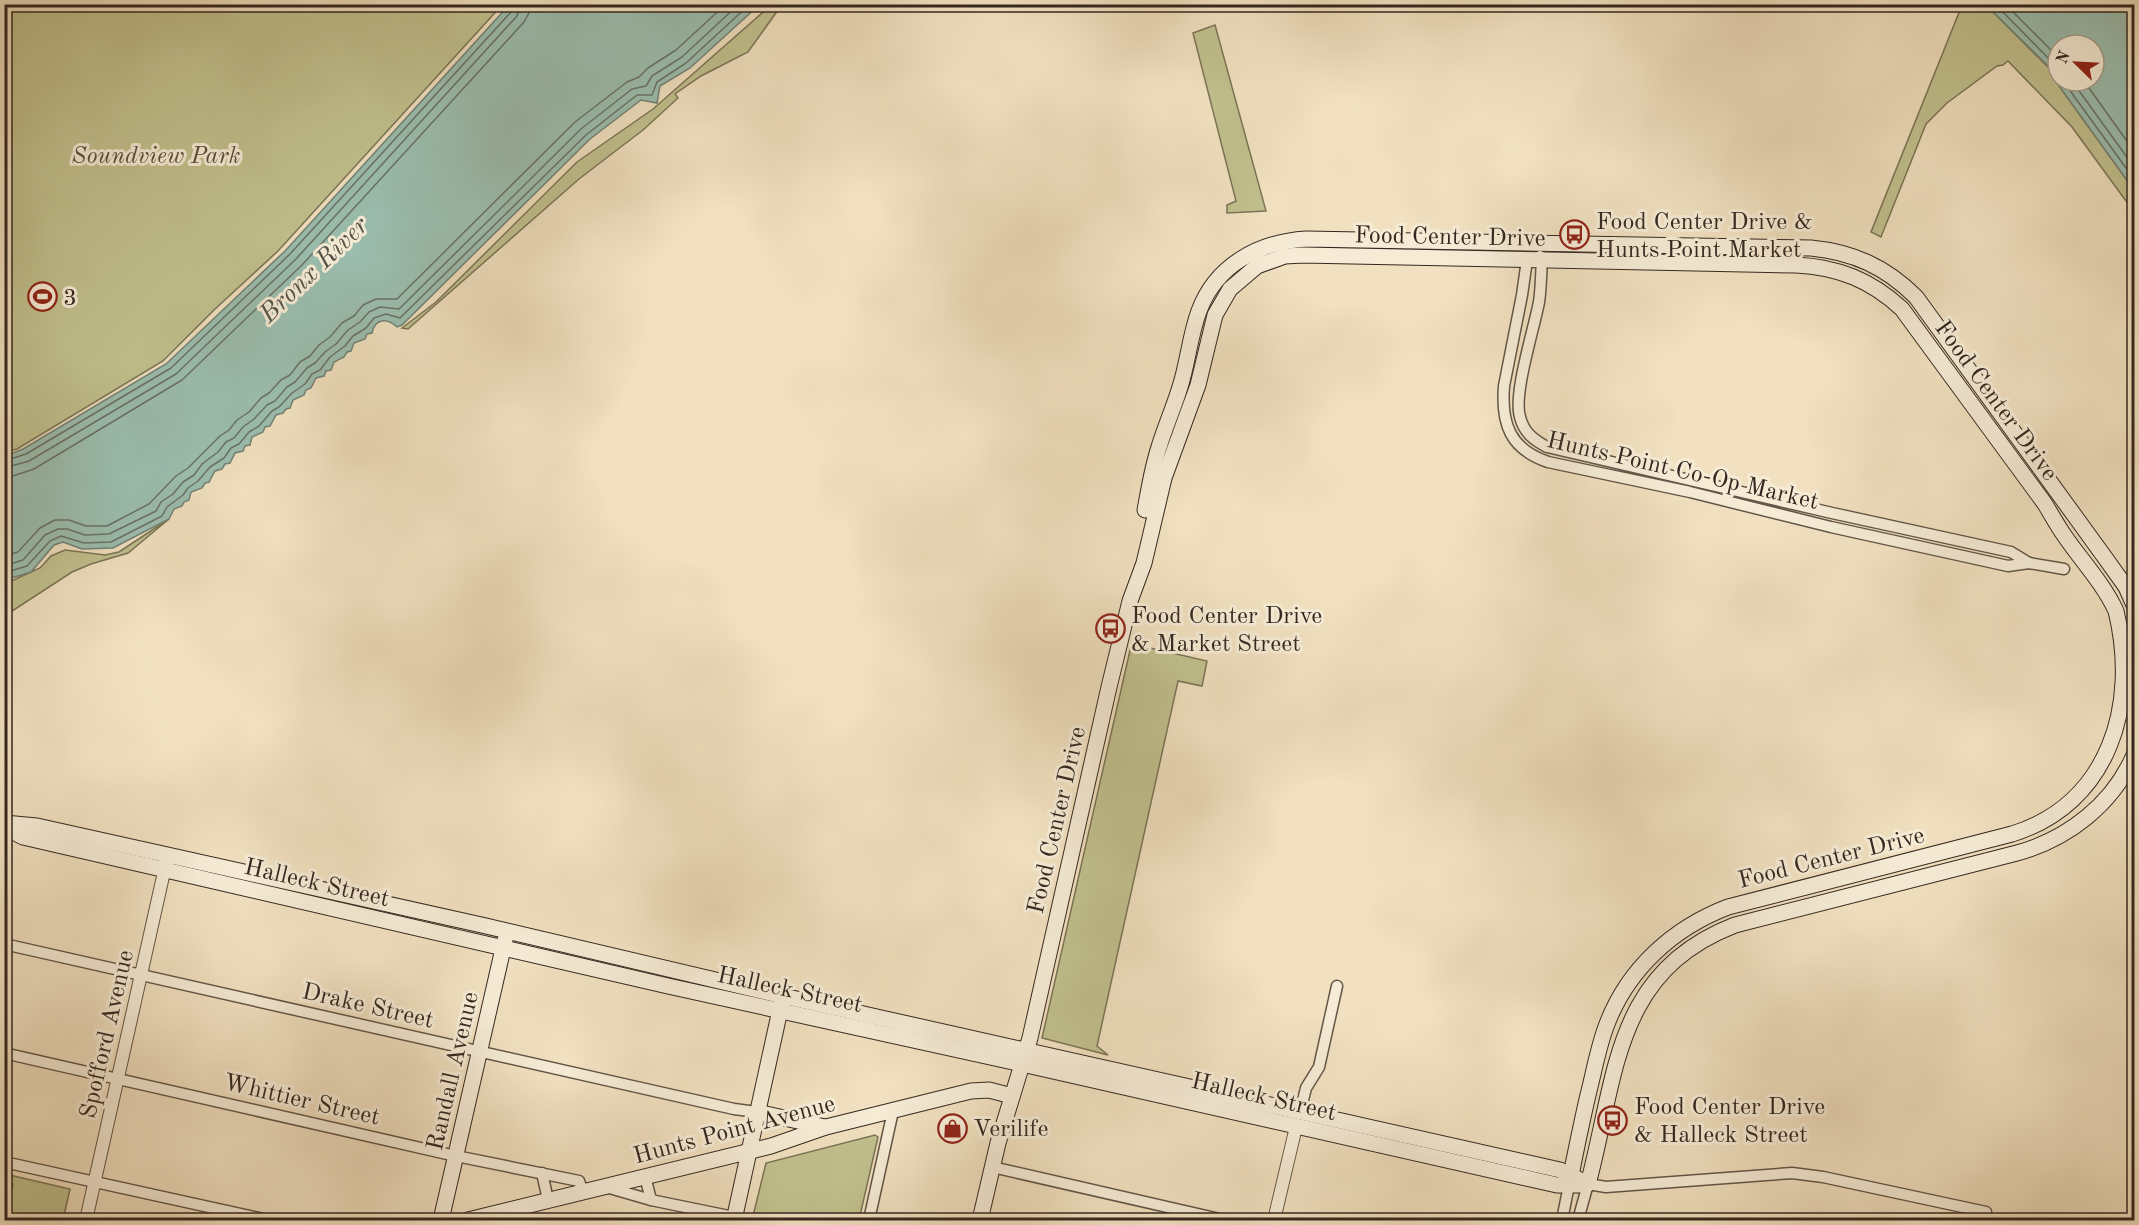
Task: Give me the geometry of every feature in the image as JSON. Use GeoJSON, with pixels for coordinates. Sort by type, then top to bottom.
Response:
{"type":"FeatureCollection","features":[{"type":"Feature","properties":{"kind":"main road","name":"Food Center Drive"},"geometry":{"type":"LineString","coordinates":[[1130,602],[1135,560],[1159,448],[1181,384],[1198,313],[1218,278],[1248,253],[1284,240],[1306,239],[1811,248],[1845,253],[1874,265],[1900,282],[1930,315],[2126,587],[2134,605]]}},
{"type":"Feature","properties":{"kind":"main road"},"geometry":{"type":"LineString","coordinates":[[1353,256],[1394,249],[1424,248],[1454,241]]}},
{"type":"Feature","properties":{"kind":"main road","name":"Food Center Drive"},"geometry":{"type":"LineString","coordinates":[[980,1221],[992,1167],[1025,1057],[1130,602],[1144,563],[1164,478],[1198,385],[1215,315],[1224,297],[1257,266],[1294,255],[1812,266],[1854,276],[1880,290],[1902,309],[2044,504],[2108,597],[2125,638],[2130,681],[2128,711],[2120,739],[2106,766],[2088,789],[2054,817],[2026,830],[1745,902],[1712,913],[1667,940],[1642,966],[1621,994],[1606,1026],[1570,1180]]}},
{"type":"Feature","properties":{"kind":"main road"},"geometry":{"type":"LineString","coordinates":[[2044,504],[2066,527],[2134,611]]}},
{"type":"Feature","properties":{"kind":"main road","name":"Food Center Drive"},"geometry":{"type":"LineString","coordinates":[[1588,1184],[1625,1033],[1647,991],[1679,957],[1706,938],[1735,926],[2033,849],[2064,834],[2103,803],[2123,776],[2134,754]]}},
{"type":"Feature","properties":{"kind":"main road","name":"Halleck Street"},"geometry":{"type":"LineString","coordinates":[[4,825],[17,836],[166,863],[507,931],[782,1004]]}},
{"type":"Feature","properties":{"kind":"main road","name":"Halleck Street"},"geometry":{"type":"LineString","coordinates":[[166,863],[503,948],[782,1004],[1298,1119],[1560,1170],[1570,1180],[1588,1184]]}},
{"type":"Feature","properties":{"kind":"main road"},"geometry":{"type":"LineString","coordinates":[[1824,882],[1954,870]]}},
{"type":"Feature","properties":{"kind":"main road","name":"Randall Avenue"},"geometry":{"type":"LineString","coordinates":[[441,1221],[507,931]]}},
{"type":"Feature","properties":{"kind":"main road"},"geometry":{"type":"LineString","coordinates":[[734,1219],[782,1004]]}},
{"type":"Feature","properties":{"kind":"main road","name":"Hunts Point Avenue"},"geometry":{"type":"LineString","coordinates":[[468,1221],[749,1151],[826,1127],[971,1091],[989,1090],[1012,1096]]}},
{"type":"Feature","properties":{"kind":"main road"},"geometry":{"type":"LineString","coordinates":[[758,1112],[826,1127]]}},
{"type":"Feature","properties":{"kind":"street"},"geometry":{"type":"LineString","coordinates":[[1533,243],[1535,260]]}},
{"type":"Feature","properties":{"kind":"street","name":"Hunts Point Co-Op Market"},"geometry":{"type":"LineString","coordinates":[[1535,260],[1522,295],[1503,386],[1503,409],[1506,423],[1516,440],[1533,457],[2008,566],[2029,563],[2064,569]]}},
{"type":"Feature","properties":{"kind":"street","name":"Hunts Point Co-Op Market"},"geometry":{"type":"LineString","coordinates":[[1535,260],[1539,300],[1525,365],[1519,415],[1527,433],[1534,440],[1548,447],[2011,552],[2029,563]]}},
{"type":"Feature","properties":{"kind":"street","name":"Spofford Avenue"},"geometry":{"type":"LineString","coordinates":[[86,1221],[166,863]]}},
{"type":"Feature","properties":{"kind":"street","name":"Drake Street"},"geometry":{"type":"LineString","coordinates":[[4,944],[480,1052],[758,1112]]}},
{"type":"Feature","properties":{"kind":"street"},"geometry":{"type":"LineString","coordinates":[[1274,1221],[1306,1088],[1319,1067],[1337,986]]}},
{"type":"Feature","properties":{"kind":"street","name":"Whittier Street"},"geometry":{"type":"LineString","coordinates":[[4,1053],[456,1156],[579,1181],[583,1192]]}},
{"type":"Feature","properties":{"kind":"street"},"geometry":{"type":"LineString","coordinates":[[869,1221],[893,1111]]}},
{"type":"Feature","properties":{"kind":"street"},"geometry":{"type":"LineString","coordinates":[[4,1162],[268,1221]]}},
{"type":"Feature","properties":{"kind":"street"},"geometry":{"type":"LineString","coordinates":[[992,1167],[1224,1221]]}},
{"type":"Feature","properties":{"kind":"street"},"geometry":{"type":"LineString","coordinates":[[542,1173],[548,1200]]}},
{"type":"Feature","properties":{"kind":"street"},"geometry":{"type":"LineString","coordinates":[[1578,1221],[1588,1184],[1618,1186],[1792,1173],[1824,1177],[1986,1212]]}},
{"type":"Feature","properties":{"kind":"street"},"geometry":{"type":"LineString","coordinates":[[645,1176],[651,1200]]}},
{"type":"Feature","properties":{"kind":"street"},"geometry":{"type":"LineString","coordinates":[[1562,1221],[1570,1180]]}},
{"type":"Feature","properties":{"kind":"street"},"geometry":{"type":"LineString","coordinates":[[604,1186],[651,1200],[734,1219]]}},
{"type":"Feature","properties":{"kind":"green space","name":"Soundview Park"},"geometry":{"type":"Polygon","coordinates":[[[4,5],[502,5],[278,251],[163,361],[17,449],[5,452],[4,5]]]}},
{"type":"Feature","properties":{"kind":"green space"},"geometry":{"type":"Polygon","coordinates":[[[771,5],[793,5],[778,10],[748,52],[701,76],[675,94],[678,98],[643,130],[579,179],[408,329],[402,328],[436,302],[577,162],[653,109],[771,5]]]}},
{"type":"Feature","properties":{"kind":"green space"},"geometry":{"type":"Polygon","coordinates":[[[1962,5],[1986,5],[2046,65],[2046,93],[2064,93],[2134,190],[2134,212],[2072,127],[2008,61],[1997,66],[1947,103],[1926,124],[1881,237],[1871,232],[1962,5]]]}},
{"type":"Feature","properties":{"kind":"green space"},"geometry":{"type":"Polygon","coordinates":[[[1215,25],[1266,211],[1227,213],[1227,205],[1236,201],[1193,33],[1215,25]]]}},
{"type":"Feature","properties":{"kind":"green space"},"geometry":{"type":"Polygon","coordinates":[[[169,519],[128,553],[72,572],[5,614],[5,584],[40,568],[51,556],[65,550],[105,555],[119,552],[169,519]]]}},
{"type":"Feature","properties":{"kind":"green space"},"geometry":{"type":"Polygon","coordinates":[[[1133,644],[1207,661],[1202,686],[1178,681],[1097,1046],[1108,1055],[1042,1038],[1133,644]]]}},
{"type":"Feature","properties":{"kind":"green space"},"geometry":{"type":"Polygon","coordinates":[[[875,1135],[878,1137],[859,1220],[752,1220],[766,1163],[875,1135]]]}},
{"type":"Feature","properties":{"kind":"green space"},"geometry":{"type":"Polygon","coordinates":[[[5,1174],[70,1189],[63,1220],[14,1220],[7,1213],[13,1184],[5,1182],[5,1174]]]}},
{"type":"Feature","properties":{"kind":"water","name":"Bronx River"},"geometry":{"type":"Polygon","coordinates":[[[509,5],[759,5],[690,68],[660,86],[657,103],[641,100],[590,139],[402,325],[397,327],[389,322],[379,322],[365,339],[354,343],[351,351],[334,362],[331,370],[326,371],[324,376],[316,378],[304,395],[293,400],[290,408],[276,415],[270,426],[252,437],[250,445],[245,446],[243,451],[235,453],[230,463],[215,471],[209,482],[205,483],[202,488],[191,492],[189,500],[174,509],[169,519],[113,548],[82,549],[63,542],[54,545],[31,572],[5,580],[5,456],[23,449],[166,364],[286,250],[509,5]]]}},
{"type":"Feature","properties":{"kind":"water"},"geometry":{"type":"Polygon","coordinates":[[[1986,5],[2134,5],[2134,190],[2064,93],[2106,93],[2106,33],[2046,33],[2046,64],[1986,5]]]}},
{"type":"Feature","properties":{"kind":"place","name":"Food Center Drive & Hunts Point Market"},"geometry":{"type":"Point","coordinates":[1575,235]}},
{"type":"Feature","properties":{"kind":"place","name":"3"},"geometry":{"type":"Point","coordinates":[42,297]}},
{"type":"Feature","properties":{"kind":"place","name":"Food Center Drive & Market Street"},"geometry":{"type":"Point","coordinates":[1110,629]}},
{"type":"Feature","properties":{"kind":"place","name":"Food Center Drive & Halleck Street"},"geometry":{"type":"Point","coordinates":[1613,1120]}},
{"type":"Feature","properties":{"kind":"place","name":"Verilife"},"geometry":{"type":"Point","coordinates":[952,1128]}}]}
